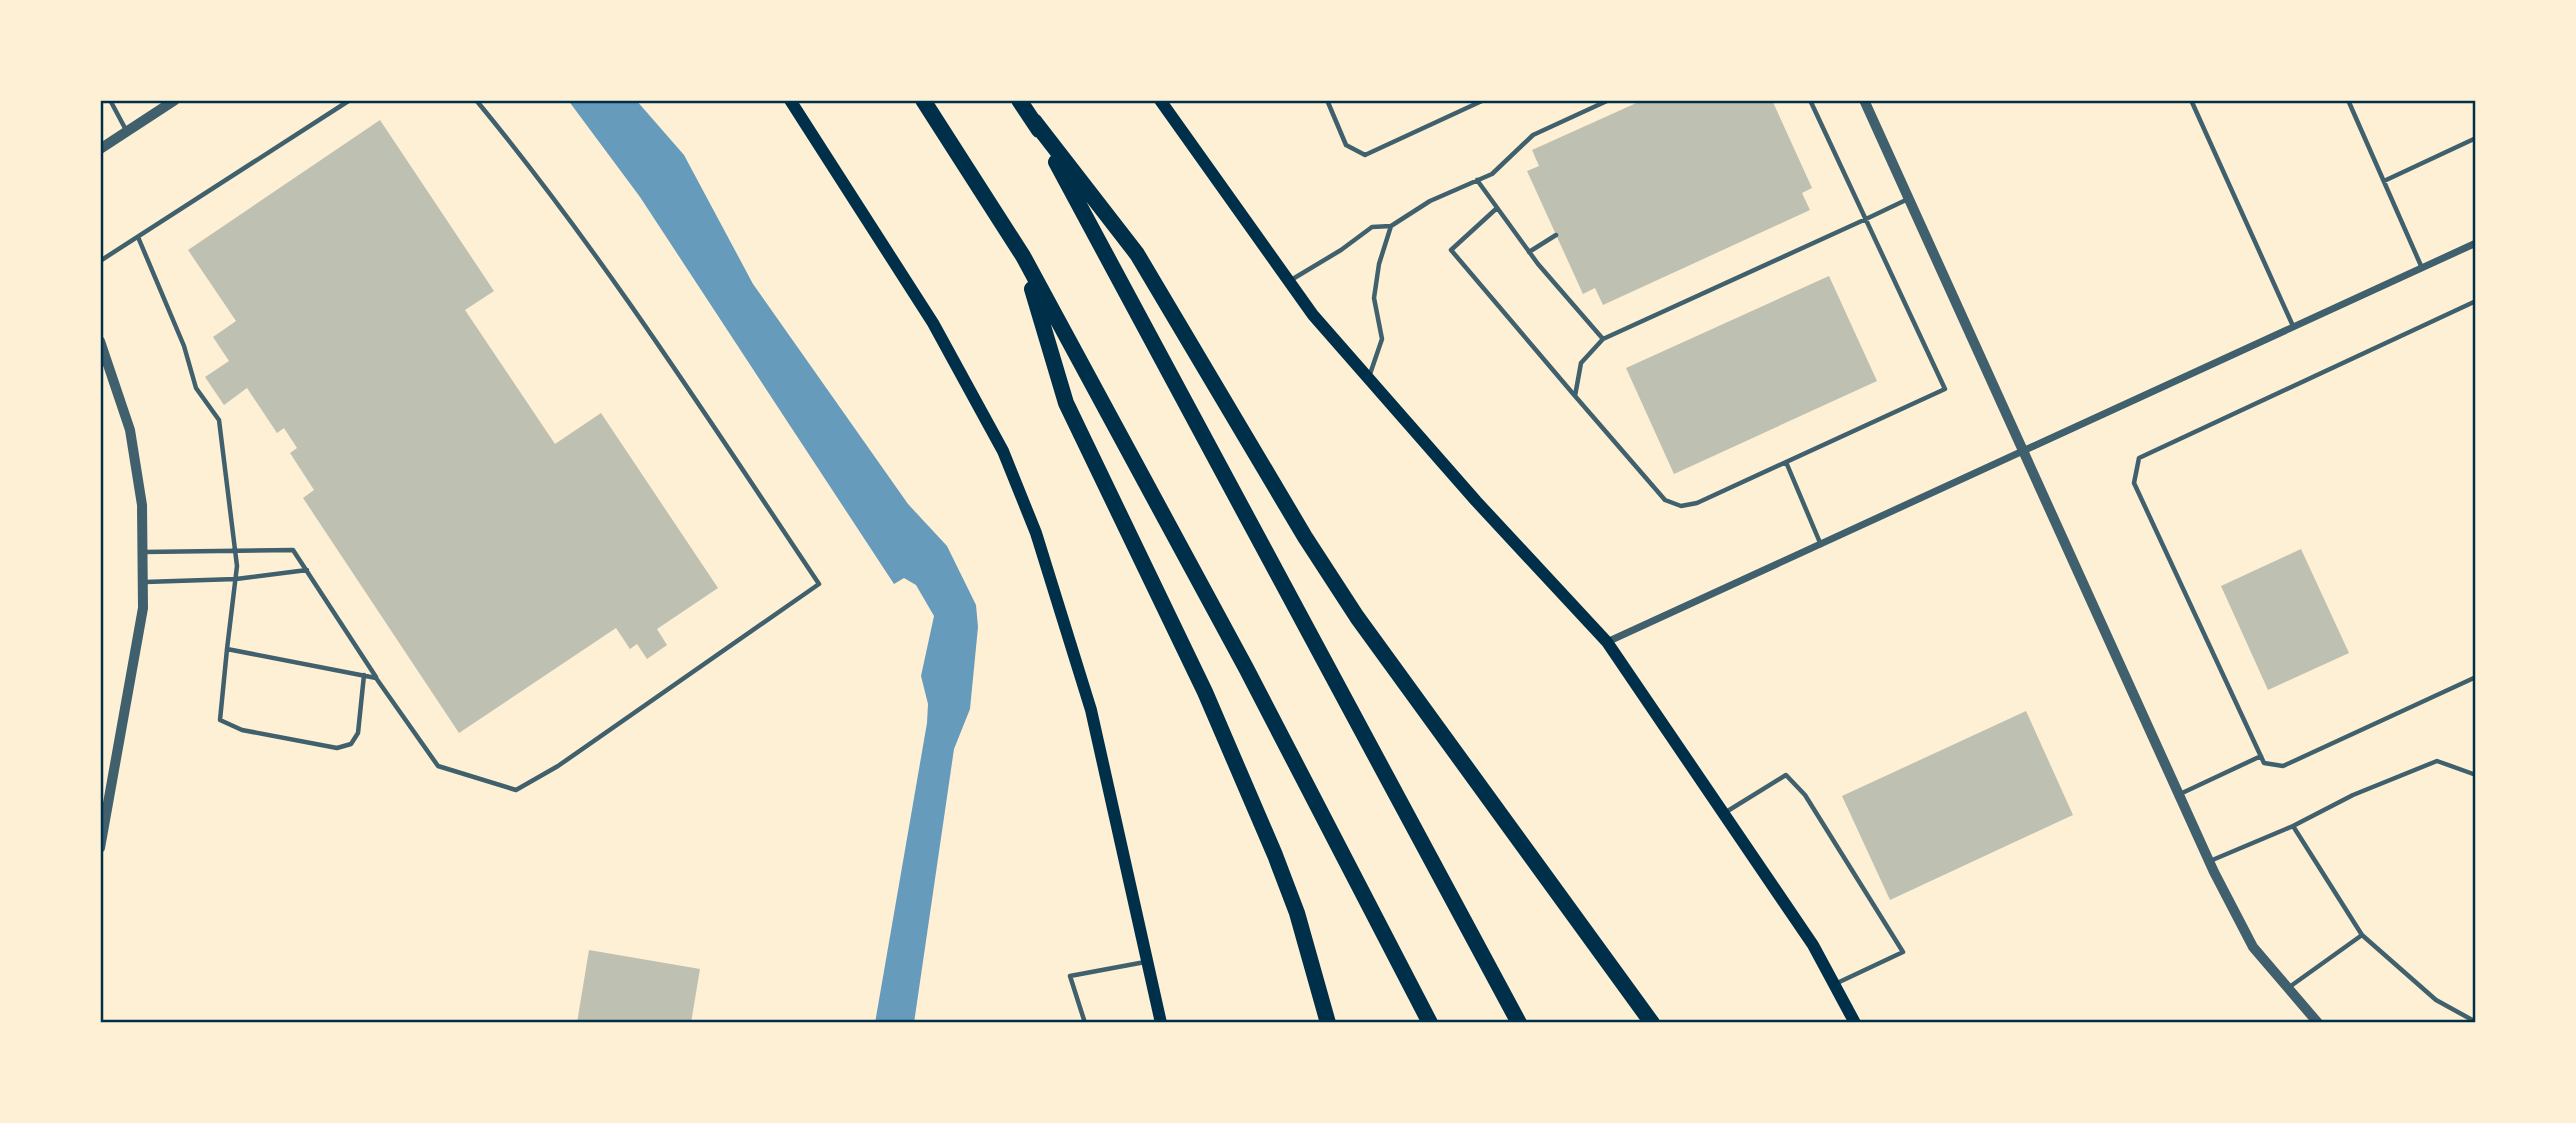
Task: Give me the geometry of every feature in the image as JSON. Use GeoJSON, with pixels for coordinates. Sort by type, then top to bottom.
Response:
{"type":"FeatureCollection","features":[{"type":"Feature","properties":{"kind":"highway"},"geometry":{"type":"LineString","coordinates":[[923,100],[1023,256],[1245,668],[1430,1023]]}},
{"type":"Feature","properties":{"kind":"highway"},"geometry":{"type":"LineString","coordinates":[[1019,100],[1137,254],[1305,537],[1357,617],[1652,1023]]}},
{"type":"Feature","properties":{"kind":"highway"},"geometry":{"type":"LineString","coordinates":[[1034,121],[1520,1023]]}},
{"type":"Feature","properties":{"kind":"highway"},"geometry":{"type":"LineString","coordinates":[[1023,256],[1066,403],[1205,692],[1250,794],[1297,913],[1328,1023]]}},
{"type":"Feature","properties":{"kind":"main road"},"geometry":{"type":"LineString","coordinates":[[790,100],[902,272],[1003,451],[1036,533],[1076,659],[1118,825],[1161,1023]]}},
{"type":"Feature","properties":{"kind":"main road"},"geometry":{"type":"LineString","coordinates":[[1160,100],[1313,314],[1476,500],[1607,642],[1813,945],[1855,1023]]}},
{"type":"Feature","properties":{"kind":"street"},"geometry":{"type":"LineString","coordinates":[[100,149],[175,100]]}},
{"type":"Feature","properties":{"kind":"street"},"geometry":{"type":"LineString","coordinates":[[1864,100],[2210,861],[2253,947],[2286,989],[2318,1023]]}},
{"type":"Feature","properties":{"kind":"street"},"geometry":{"type":"LineString","coordinates":[[1607,642],[2476,243]]}},
{"type":"Feature","properties":{"kind":"street"},"geometry":{"type":"LineString","coordinates":[[100,341],[130,430],[142,505],[143,552],[143,608],[100,848]]}},
{"type":"Feature","properties":{"kind":"lane"},"geometry":{"type":"LineString","coordinates":[[110,100],[127,132]]}},
{"type":"Feature","properties":{"kind":"lane"},"geometry":{"type":"LineString","coordinates":[[100,261],[350,100]]}},
{"type":"Feature","properties":{"kind":"lane"},"geometry":{"type":"LineString","coordinates":[[143,552],[293,550],[376,678],[438,766],[516,790],[558,766],[819,584],[638,314],[541,179],[476,100]]}},
{"type":"Feature","properties":{"kind":"lane"},"geometry":{"type":"LineString","coordinates":[[1327,100],[1346,145],[1365,155],[1484,100]]}},
{"type":"Feature","properties":{"kind":"lane"},"geometry":{"type":"LineString","coordinates":[[1289,281],[1341,250],[1372,227],[1391,226],[1430,201],[1492,174],[1532,135],[1609,100]]}},
{"type":"Feature","properties":{"kind":"lane"},"geometry":{"type":"LineString","coordinates":[[1497,208],[1451,250],[1665,500],[1682,506],[1697,503],[1945,389],[1810,100]]}},
{"type":"Feature","properties":{"kind":"lane"},"geometry":{"type":"LineString","coordinates":[[2191,100],[2293,326]]}},
{"type":"Feature","properties":{"kind":"lane"},"geometry":{"type":"LineString","coordinates":[[2348,100],[2422,268]]}},
{"type":"Feature","properties":{"kind":"lane"},"geometry":{"type":"LineString","coordinates":[[2384,181],[2476,138]]}},
{"type":"Feature","properties":{"kind":"lane"},"geometry":{"type":"LineString","coordinates":[[1477,180],[1529,252],[1603,339]]}},
{"type":"Feature","properties":{"kind":"lane"},"geometry":{"type":"LineString","coordinates":[[1575,396],[1581,363],[1603,339],[1909,199]]}},
{"type":"Feature","properties":{"kind":"lane"},"geometry":{"type":"LineString","coordinates":[[1369,378],[1382,339],[1374,298],[1379,264],[1391,226]]}},
{"type":"Feature","properties":{"kind":"lane"},"geometry":{"type":"LineString","coordinates":[[1529,252],[1556,235]]}},
{"type":"Feature","properties":{"kind":"lane"},"geometry":{"type":"LineString","coordinates":[[138,237],[184,346],[196,387],[219,420],[236,552],[236,579],[220,720],[242,730],[337,748],[351,744],[358,733],[364,675]]}},
{"type":"Feature","properties":{"kind":"lane"},"geometry":{"type":"LineString","coordinates":[[2476,301],[2139,458],[2134,483],[2264,763],[2283,766],[2476,677]]}},
{"type":"Feature","properties":{"kind":"lane"},"geometry":{"type":"LineString","coordinates":[[1786,462],[1821,545]]}},
{"type":"Feature","properties":{"kind":"lane"},"geometry":{"type":"LineString","coordinates":[[143,582],[236,579],[308,570]]}},
{"type":"Feature","properties":{"kind":"lane"},"geometry":{"type":"LineString","coordinates":[[227,649],[376,678]]}},
{"type":"Feature","properties":{"kind":"lane"},"geometry":{"type":"LineString","coordinates":[[2179,794],[2261,756]]}},
{"type":"Feature","properties":{"kind":"lane"},"geometry":{"type":"LineString","coordinates":[[2210,861],[2293,826],[2353,795],[2437,761],[2476,775]]}},
{"type":"Feature","properties":{"kind":"lane"},"geometry":{"type":"LineString","coordinates":[[1725,812],[1786,775],[1805,795],[1903,952],[1835,984]]}},
{"type":"Feature","properties":{"kind":"lane"},"geometry":{"type":"LineString","coordinates":[[2293,826],[2362,935],[2436,1000],[2476,1022]]}},
{"type":"Feature","properties":{"kind":"lane"},"geometry":{"type":"LineString","coordinates":[[2286,989],[2362,935]]}},
{"type":"Feature","properties":{"kind":"lane"},"geometry":{"type":"LineString","coordinates":[[1085,1023],[1070,976],[1147,962]]}},
{"type":"Feature","properties":{"kind":"water"},"geometry":{"type":"Polygon","coordinates":[[[568,100],[636,100],[684,155],[753,284],[908,504],[947,546],[976,605],[978,627],[970,709],[954,749],[914,1023],[875,1023],[927,723],[928,704],[921,676],[934,616],[916,585],[904,578],[894,584],[640,197],[568,100]]]}},
{"type":"Feature","properties":{"kind":"building"},"geometry":{"type":"Polygon","coordinates":[[[1643,100],[1772,100],[1812,188],[1802,193],[1810,210],[1603,305],[1595,288],[1583,294],[1527,171],[1539,166],[1532,150],[1643,100]]]}},
{"type":"Feature","properties":{"kind":"building"},"geometry":{"type":"Polygon","coordinates":[[[380,120],[494,291],[465,310],[555,444],[601,413],[718,588],[657,629],[667,645],[647,659],[637,644],[630,649],[616,628],[459,733],[303,498],[314,490],[290,453],[297,448],[284,428],[277,433],[247,388],[224,405],[205,377],[229,361],[213,337],[236,321],[188,250],[380,120]]]}},
{"type":"Feature","properties":{"kind":"building"},"geometry":{"type":"Polygon","coordinates":[[[1829,276],[1877,381],[1674,474],[1626,368],[1829,276]]]}},
{"type":"Feature","properties":{"kind":"building"},"geometry":{"type":"Polygon","coordinates":[[[2301,549],[2349,653],[2268,690],[2221,586],[2301,549]]]}},
{"type":"Feature","properties":{"kind":"building"},"geometry":{"type":"Polygon","coordinates":[[[2026,711],[2073,815],[1890,900],[1842,796],[2026,711]]]}},
{"type":"Feature","properties":{"kind":"building"},"geometry":{"type":"Polygon","coordinates":[[[589,950],[700,969],[691,1023],[577,1023],[589,950]]]}}]}
